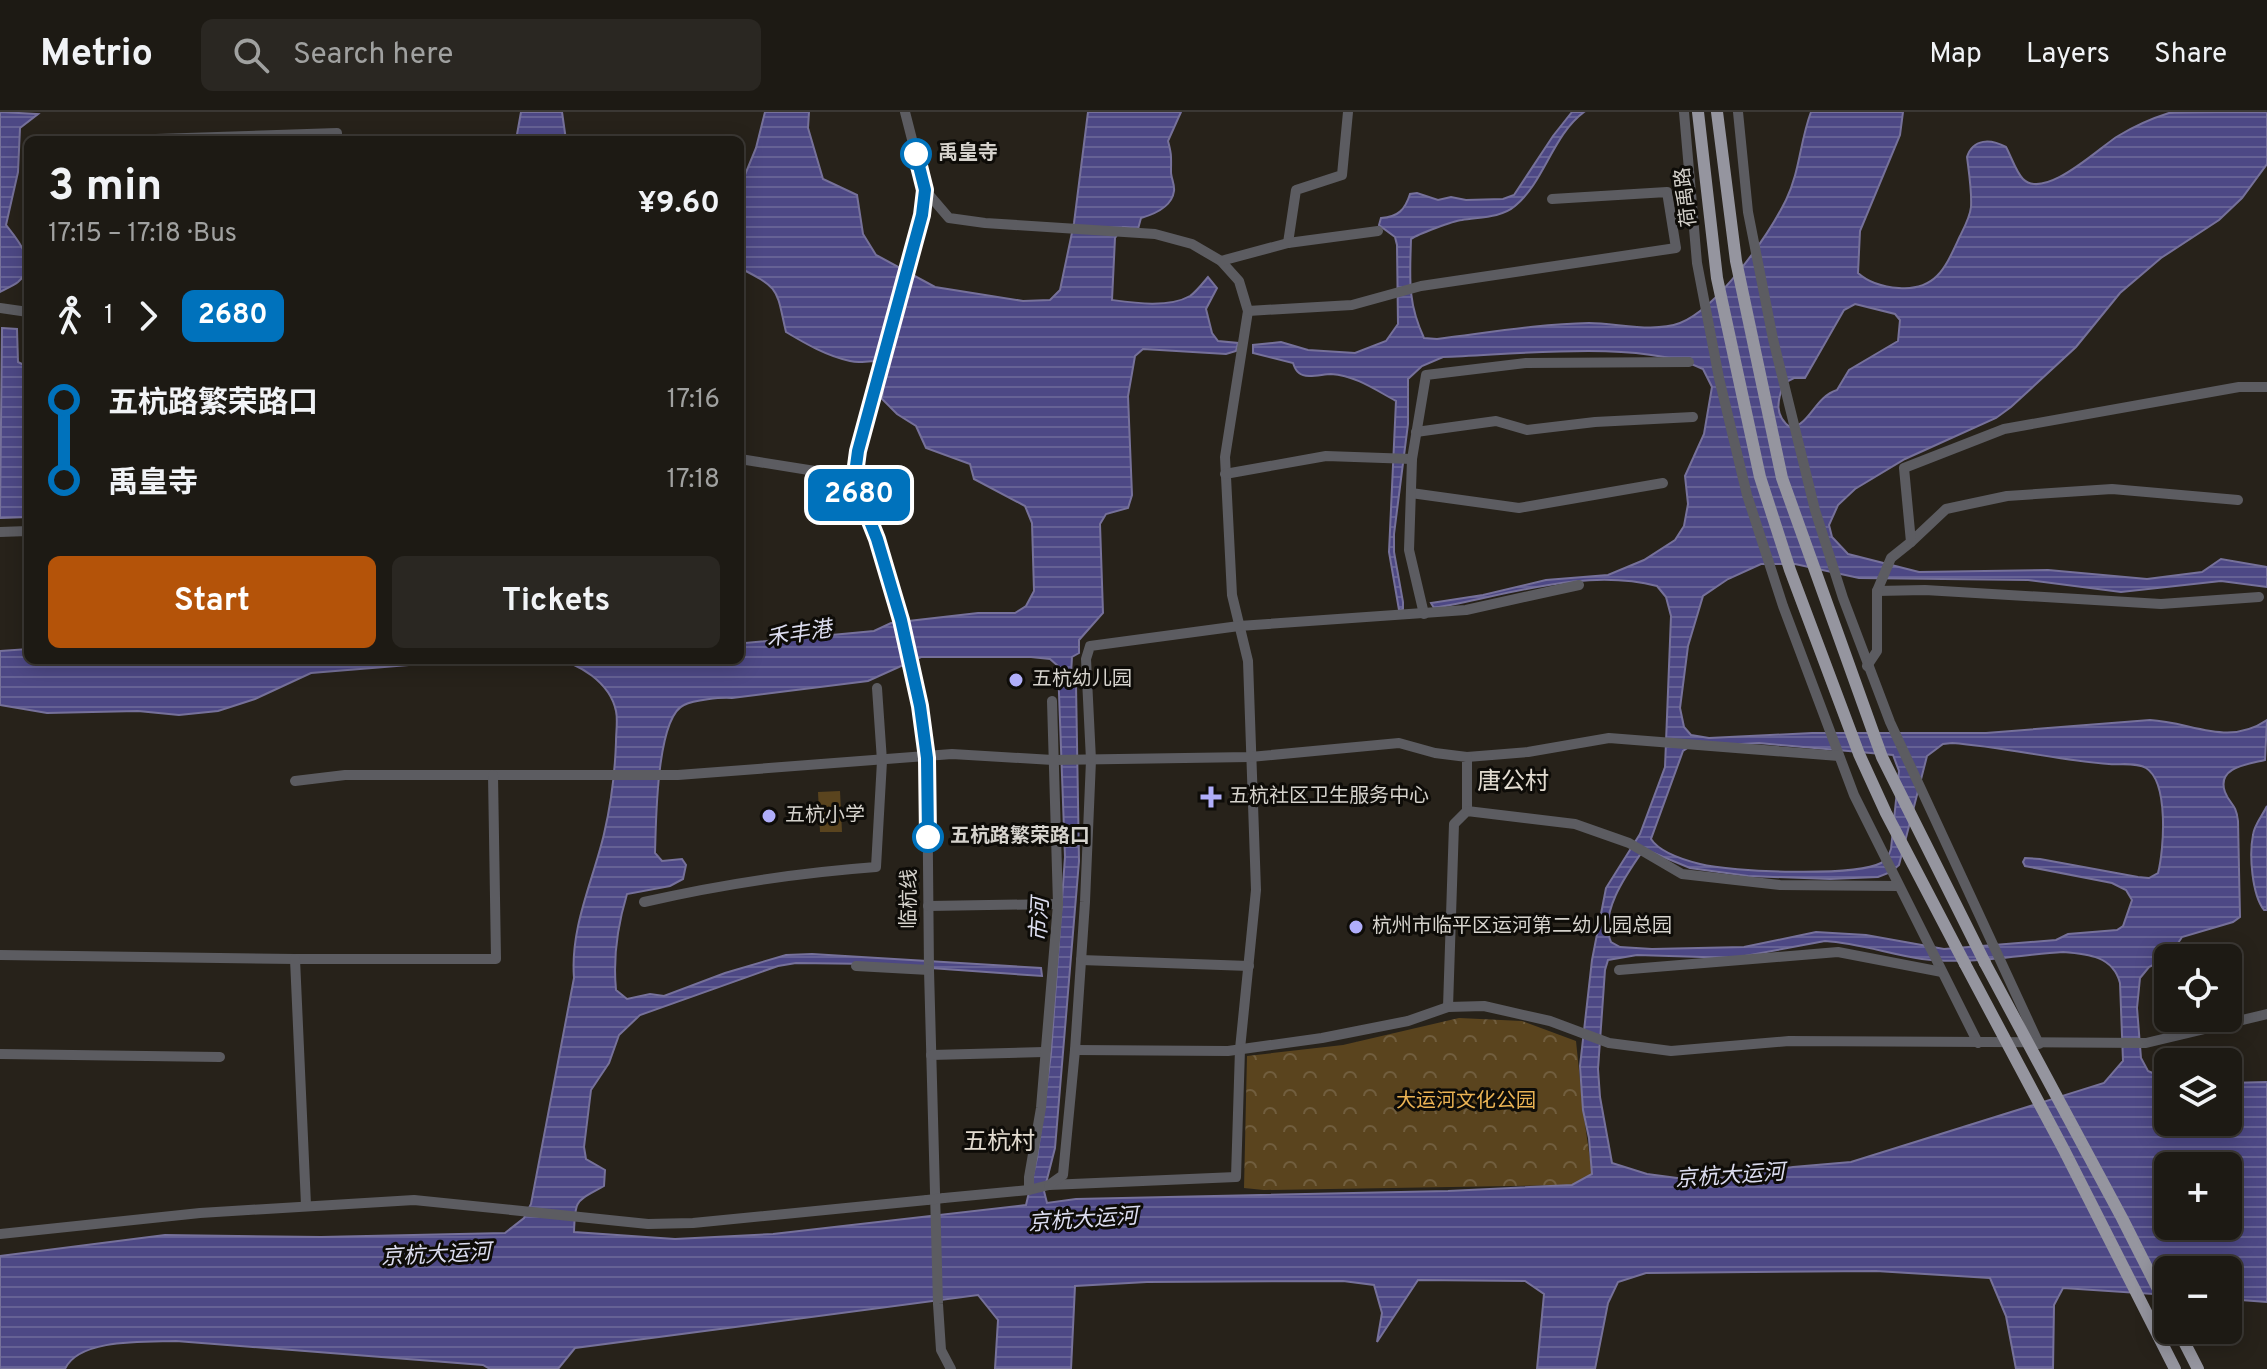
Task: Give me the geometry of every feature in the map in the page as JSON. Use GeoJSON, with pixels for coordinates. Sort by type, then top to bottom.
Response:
{"type":"FeatureCollection","features":[{"type":"Feature","properties":{"kind":"main road","name":"荷禹路"},"geometry":{"type":"LineString","coordinates":[[1698,112],[1717,278],[1760,477],[1790,570],[1859,754],[1914,868],[2064,1150],[2175,1369]]}},
{"type":"Feature","properties":{"kind":"main road","name":"荷禹路"},"geometry":{"type":"LineString","coordinates":[[1717,112],[1736,261],[1782,478],[1882,757],[1979,952],[2154,1281]]}},
{"type":"Feature","properties":{"kind":"main road"},"geometry":{"type":"LineString","coordinates":[[2185,1344],[2198,1369]]}},
{"type":"Feature","properties":{"kind":"street"},"geometry":{"type":"LineString","coordinates":[[744,460],[854,481],[858,451],[922,215],[925,190],[905,112]]}},
{"type":"Feature","properties":{"kind":"street"},"geometry":{"type":"LineString","coordinates":[[1288,243],[1296,190],[1342,175],[1348,112]]}},
{"type":"Feature","properties":{"kind":"street"},"geometry":{"type":"LineString","coordinates":[[1684,112],[1697,263],[1719,378],[1747,495],[1776,586],[1854,795],[1978,1043]]}},
{"type":"Feature","properties":{"kind":"street"},"geometry":{"type":"LineString","coordinates":[[1738,112],[1748,212],[1773,339],[1815,510],[1838,584],[1890,722],[2039,1044]]}},
{"type":"Feature","properties":{"kind":"street"},"geometry":{"type":"LineString","coordinates":[[246,136],[337,133],[337,136]]}},
{"type":"Feature","properties":{"kind":"street"},"geometry":{"type":"LineString","coordinates":[[0,1234],[200,1213],[414,1200],[648,1224],[693,1223],[1029,1190],[1049,1185],[1236,1177],[1240,1049],[1256,890],[1248,661],[1232,595],[1225,474],[1248,311],[1239,281],[1221,261],[1192,244],[1155,234],[949,218],[925,190]]}},
{"type":"Feature","properties":{"kind":"street"},"geometry":{"type":"LineString","coordinates":[[1248,311],[1352,305],[1421,286],[1676,248],[1667,192],[1552,199]]}},
{"type":"Feature","properties":{"kind":"street"},"geometry":{"type":"LineString","coordinates":[[1221,261],[1288,243],[1378,231]]}},
{"type":"Feature","properties":{"kind":"street"},"geometry":{"type":"LineString","coordinates":[[0,308],[24,311]]}},
{"type":"Feature","properties":{"kind":"street"},"geometry":{"type":"LineString","coordinates":[[1424,614],[1409,550],[1412,459],[1426,375],[1526,363],[1689,362]]}},
{"type":"Feature","properties":{"kind":"street"},"geometry":{"type":"LineString","coordinates":[[1911,542],[1904,468],[2004,429],[2239,387],[2267,387]]}},
{"type":"Feature","properties":{"kind":"street"},"geometry":{"type":"LineString","coordinates":[[1416,432],[1496,421],[1527,430],[1595,422],[1693,417]]}},
{"type":"Feature","properties":{"kind":"street"},"geometry":{"type":"LineString","coordinates":[[1225,474],[1326,456],[1412,459]]}},
{"type":"Feature","properties":{"kind":"street","name":"临杭线"},"geometry":{"type":"LineString","coordinates":[[854,481],[877,539],[901,620],[927,758],[938,1304],[941,1350],[951,1369]]}},
{"type":"Feature","properties":{"kind":"street"},"geometry":{"type":"LineString","coordinates":[[1411,493],[1519,508],[1663,483]]}},
{"type":"Feature","properties":{"kind":"street"},"geometry":{"type":"LineString","coordinates":[[1867,666],[1877,651],[1877,591],[1891,558],[1946,509],[2007,496],[2112,489],[2238,500]]}},
{"type":"Feature","properties":{"kind":"street"},"geometry":{"type":"LineString","coordinates":[[0,532],[24,531]]}},
{"type":"Feature","properties":{"kind":"street"},"geometry":{"type":"LineString","coordinates":[[1049,1185],[1063,1175],[1075,1050],[1090,760],[1086,659],[1090,646],[1239,626],[1466,610],[1579,585]]}},
{"type":"Feature","properties":{"kind":"street"},"geometry":{"type":"LineString","coordinates":[[1877,591],[1925,590],[2161,604],[2259,597]]}},
{"type":"Feature","properties":{"kind":"street"},"geometry":{"type":"LineString","coordinates":[[644,902],[722,884],[876,867],[882,761],[877,688]]}},
{"type":"Feature","properties":{"kind":"street"},"geometry":{"type":"LineString","coordinates":[[1029,1190],[1041,1108],[1058,904],[1052,701]]}},
{"type":"Feature","properties":{"kind":"street"},"geometry":{"type":"LineString","coordinates":[[295,781],[345,775],[661,775],[952,754],[1053,760],[1250,757],[1399,743],[1435,753],[1467,757],[1528,752],[1609,738],[1837,752]]}},
{"type":"Feature","properties":{"kind":"street"},"geometry":{"type":"LineString","coordinates":[[1448,1007],[1454,824],[1467,811],[1467,757]]}},
{"type":"Feature","properties":{"kind":"street"},"geometry":{"type":"LineString","coordinates":[[0,955],[496,959],[493,775]]}},
{"type":"Feature","properties":{"kind":"street"},"geometry":{"type":"LineString","coordinates":[[1467,811],[1575,824],[1629,843],[1682,874],[1780,885],[1898,886]]}},
{"type":"Feature","properties":{"kind":"street"},"geometry":{"type":"LineString","coordinates":[[928,906],[1058,904]]}},
{"type":"Feature","properties":{"kind":"street"},"geometry":{"type":"LineString","coordinates":[[1619,970],[1838,952],[1939,967]]}},
{"type":"Feature","properties":{"kind":"street"},"geometry":{"type":"LineString","coordinates":[[295,959],[306,1205]]}},
{"type":"Feature","properties":{"kind":"street"},"geometry":{"type":"LineString","coordinates":[[1081,960],[1249,966]]}},
{"type":"Feature","properties":{"kind":"street"},"geometry":{"type":"LineString","coordinates":[[856,966],[929,964]]}},
{"type":"Feature","properties":{"kind":"street"},"geometry":{"type":"LineString","coordinates":[[1075,1050],[1240,1049],[1322,1038],[1408,1021],[1448,1007],[1484,1006],[1550,1021],[1609,1043],[1671,1051],[1789,1041],[2146,1043],[2267,1014]]}},
{"type":"Feature","properties":{"kind":"street"},"geometry":{"type":"LineString","coordinates":[[931,1055],[1044,1052]]}},
{"type":"Feature","properties":{"kind":"street"},"geometry":{"type":"LineString","coordinates":[[0,1054],[220,1057]]}},
{"type":"Feature","properties":{"kind":"green space"},"geometry":{"type":"Polygon","coordinates":[[[840,791],[842,832],[820,832],[818,792],[840,791]]]}},
{"type":"Feature","properties":{"kind":"green space","name":"大运河文化公园"},"geometry":{"type":"Polygon","coordinates":[[[1459,1018],[1522,1021],[1576,1041],[1592,1174],[1572,1185],[1244,1188],[1247,1056],[1343,1045],[1459,1018]]]}},
{"type":"Feature","properties":{"kind":"water"},"geometry":{"type":"Polygon","coordinates":[[[0,112],[38,114],[20,128],[18,172],[6,225],[24,252],[24,275],[0,292],[0,112]]]}},
{"type":"Feature","properties":{"kind":"water"},"geometry":{"type":"Polygon","coordinates":[[[521,112],[562,112],[565,136],[517,136],[521,112]]]}},
{"type":"Feature","properties":{"kind":"water","name":"京杭大运河"},"geometry":{"type":"Polygon","coordinates":[[[765,112],[809,112],[808,128],[823,179],[857,195],[863,234],[876,255],[935,287],[1023,301],[1050,300],[1060,290],[1074,223],[1088,112],[1181,112],[1168,141],[1173,197],[1162,209],[1141,218],[1138,229],[1123,227],[1115,238],[1112,300],[1151,304],[1182,300],[1197,290],[1208,277],[1217,288],[1206,309],[1212,333],[1218,341],[1238,343],[1236,351],[1226,354],[1143,349],[1135,356],[1128,396],[1132,495],[1128,508],[1106,514],[1100,524],[1103,613],[1079,640],[1079,653],[1072,657],[1071,674],[1076,684],[1079,861],[1055,1148],[1044,1191],[1047,1203],[1076,1199],[1448,1191],[1572,1185],[1592,1174],[1580,1066],[1592,960],[1606,888],[1640,834],[1665,767],[1671,616],[1666,597],[1657,586],[1629,581],[1573,581],[1434,608],[1431,603],[1546,580],[1608,575],[1644,560],[1675,540],[1684,526],[1688,504],[1685,476],[1704,434],[1712,387],[1703,369],[1677,360],[1612,351],[1443,357],[1422,366],[1408,379],[1408,424],[1394,534],[1403,602],[1403,609],[1399,610],[1389,552],[1396,401],[1349,377],[1302,375],[1293,363],[1253,353],[1253,345],[1281,342],[1308,350],[1355,353],[1386,341],[1398,324],[1397,245],[1395,237],[1379,225],[1381,218],[1400,212],[1410,194],[1417,193],[1438,200],[1451,197],[1466,200],[1503,199],[1514,195],[1572,112],[1584,112],[1564,133],[1534,184],[1515,206],[1497,215],[1451,223],[1411,239],[1411,289],[1424,338],[1570,324],[1658,327],[1680,323],[1695,315],[1725,287],[1755,251],[1778,215],[1791,189],[1811,112],[1903,112],[1900,135],[1860,231],[1858,273],[1877,284],[1912,288],[1931,281],[1945,266],[1967,222],[1971,188],[1967,157],[1978,143],[1989,142],[2006,147],[2023,179],[2033,184],[2045,183],[2072,170],[2124,133],[2169,113],[2267,112],[2267,164],[2242,198],[2219,220],[2161,258],[2120,293],[2076,347],[2011,407],[1996,418],[1905,459],[1855,489],[1838,505],[1829,525],[1832,537],[1848,554],[1919,572],[2048,570],[2147,579],[2202,572],[2221,559],[2267,567],[2267,587],[2221,581],[2121,592],[2028,580],[1859,578],[1795,564],[1761,564],[1728,579],[1703,596],[1688,646],[1680,708],[1684,727],[1691,735],[1709,738],[1812,733],[1986,733],[2150,720],[2209,731],[2238,732],[2267,720],[2265,760],[2229,772],[2223,784],[2238,821],[2240,917],[2233,922],[2182,937],[2177,944],[2154,944],[2154,964],[2140,978],[2137,1008],[2141,1058],[2148,1071],[2154,1074],[2154,1136],[2242,1136],[2242,1083],[2267,1082],[2267,1302],[2242,1300],[2242,1256],[2154,1256],[2154,1294],[2063,1288],[2054,1305],[2053,1369],[2016,1369],[2006,1316],[1990,1278],[1876,1271],[1646,1273],[1618,1282],[1608,1303],[1595,1369],[1537,1369],[1544,1294],[1525,1281],[1418,1280],[1377,1342],[1382,1313],[1374,1285],[1343,1281],[1147,1282],[1075,1286],[1071,1369],[995,1369],[998,1320],[978,1295],[575,1348],[558,1369],[490,1369],[483,1365],[176,1341],[132,1342],[99,1347],[73,1359],[65,1369],[0,1369],[0,1256],[165,1235],[321,1237],[505,1233],[524,1218],[531,1204],[574,978],[575,941],[606,823],[615,753],[617,715],[613,701],[592,676],[570,664],[744,664],[744,642],[874,631],[891,623],[978,613],[1015,613],[1026,606],[1034,591],[1032,523],[1025,506],[974,479],[970,464],[926,448],[916,426],[897,414],[882,399],[886,365],[841,359],[786,332],[775,292],[744,270],[744,177],[756,148],[765,112]],[[1855,304],[1844,310],[1805,378],[1794,378],[1784,383],[1778,408],[1791,428],[1804,421],[1823,398],[1837,390],[1849,370],[1898,341],[1900,320],[1895,314],[1855,304]],[[921,657],[868,681],[701,700],[684,705],[675,714],[668,729],[659,773],[655,853],[662,861],[682,859],[686,865],[683,879],[670,886],[627,894],[615,966],[616,990],[627,999],[650,994],[664,996],[786,955],[1041,968],[1042,976],[874,964],[796,963],[778,966],[640,1015],[619,1035],[609,1063],[591,1090],[584,1147],[586,1159],[605,1170],[604,1186],[579,1202],[574,1232],[675,1239],[773,1234],[1026,1205],[1037,1158],[1051,1054],[1065,857],[1058,666],[1050,659],[921,657]],[[1759,743],[1689,747],[1683,751],[1651,839],[1655,844],[1666,852],[1700,864],[1764,871],[1846,870],[1885,860],[1891,849],[1899,771],[1893,755],[1759,743]],[[1943,744],[1927,756],[1899,865],[1891,872],[1878,877],[1830,879],[1748,876],[1690,868],[1644,849],[1623,881],[1612,906],[1608,918],[1611,942],[1620,947],[1652,949],[1744,947],[1816,932],[1866,935],[1944,949],[2056,940],[2068,934],[2117,930],[2123,926],[2132,900],[2126,890],[2112,883],[2025,866],[2023,862],[2025,858],[2040,859],[2149,878],[2158,873],[2163,817],[2158,787],[2146,768],[1943,744]],[[1825,941],[1734,958],[1637,955],[1608,960],[1598,1069],[1612,1163],[1647,1174],[1700,1181],[1851,1162],[2104,1083],[2123,1061],[2120,983],[2112,967],[2098,958],[2063,952],[1939,961],[1825,941]]]}},
{"type":"Feature","properties":{"kind":"water"},"geometry":{"type":"Polygon","coordinates":[[[2,328],[17,329],[18,362],[24,365],[24,517],[0,518],[2,328]]]}},
{"type":"Feature","properties":{"kind":"water"},"geometry":{"type":"Polygon","coordinates":[[[24,649],[24,664],[421,664],[311,673],[255,699],[218,711],[179,715],[138,711],[47,713],[0,705],[0,651],[24,649]]]}},
{"type":"Feature","properties":{"kind":"water"},"geometry":{"type":"Polygon","coordinates":[[[2267,806],[2267,910],[2264,910],[2254,885],[2251,853],[2254,831],[2267,806]]]}},
{"type":"Feature","properties":{"kind":"bus line","name":"2680"},"geometry":{"type":"LineString","coordinates":[[916,154],[925,190],[922,215],[858,451],[854,481],[877,539],[901,620],[920,706],[927,758],[928,837]]}},
{"type":"Feature","properties":{"kind":"place","name":"禹皇寺"},"geometry":{"type":"Point","coordinates":[916,154]}},
{"type":"Feature","properties":{"kind":"place","name":"五杭幼儿园"},"geometry":{"type":"Point","coordinates":[1016,680]}},
{"type":"Feature","properties":{"kind":"place","name":"五杭社区卫生服务中心"},"geometry":{"type":"Point","coordinates":[1211,797]}},
{"type":"Feature","properties":{"kind":"place","name":"五杭小学"},"geometry":{"type":"Point","coordinates":[769,816]}},
{"type":"Feature","properties":{"kind":"place","name":"五杭路繁荣路口"},"geometry":{"type":"Point","coordinates":[928,837]}},
{"type":"Feature","properties":{"kind":"place","name":"杭州市临平区运河第二幼儿园总园"},"geometry":{"type":"Point","coordinates":[1356,927]}},
{"type":"Feature","properties":{"kind":"district","name":"唐公村"},"geometry":{"type":"Point","coordinates":[1513,783]}},
{"type":"Feature","properties":{"kind":"district","name":"五杭村"},"geometry":{"type":"Point","coordinates":[999,1143]}},
{"type":"Feature","properties":{"kind":"water label","name":"禾丰港"},"geometry":{"type":"Point","coordinates":[799,635]}},
{"type":"Feature","properties":{"kind":"water label","name":"市河"},"geometry":{"type":"Point","coordinates":[1041,920]}}]}
